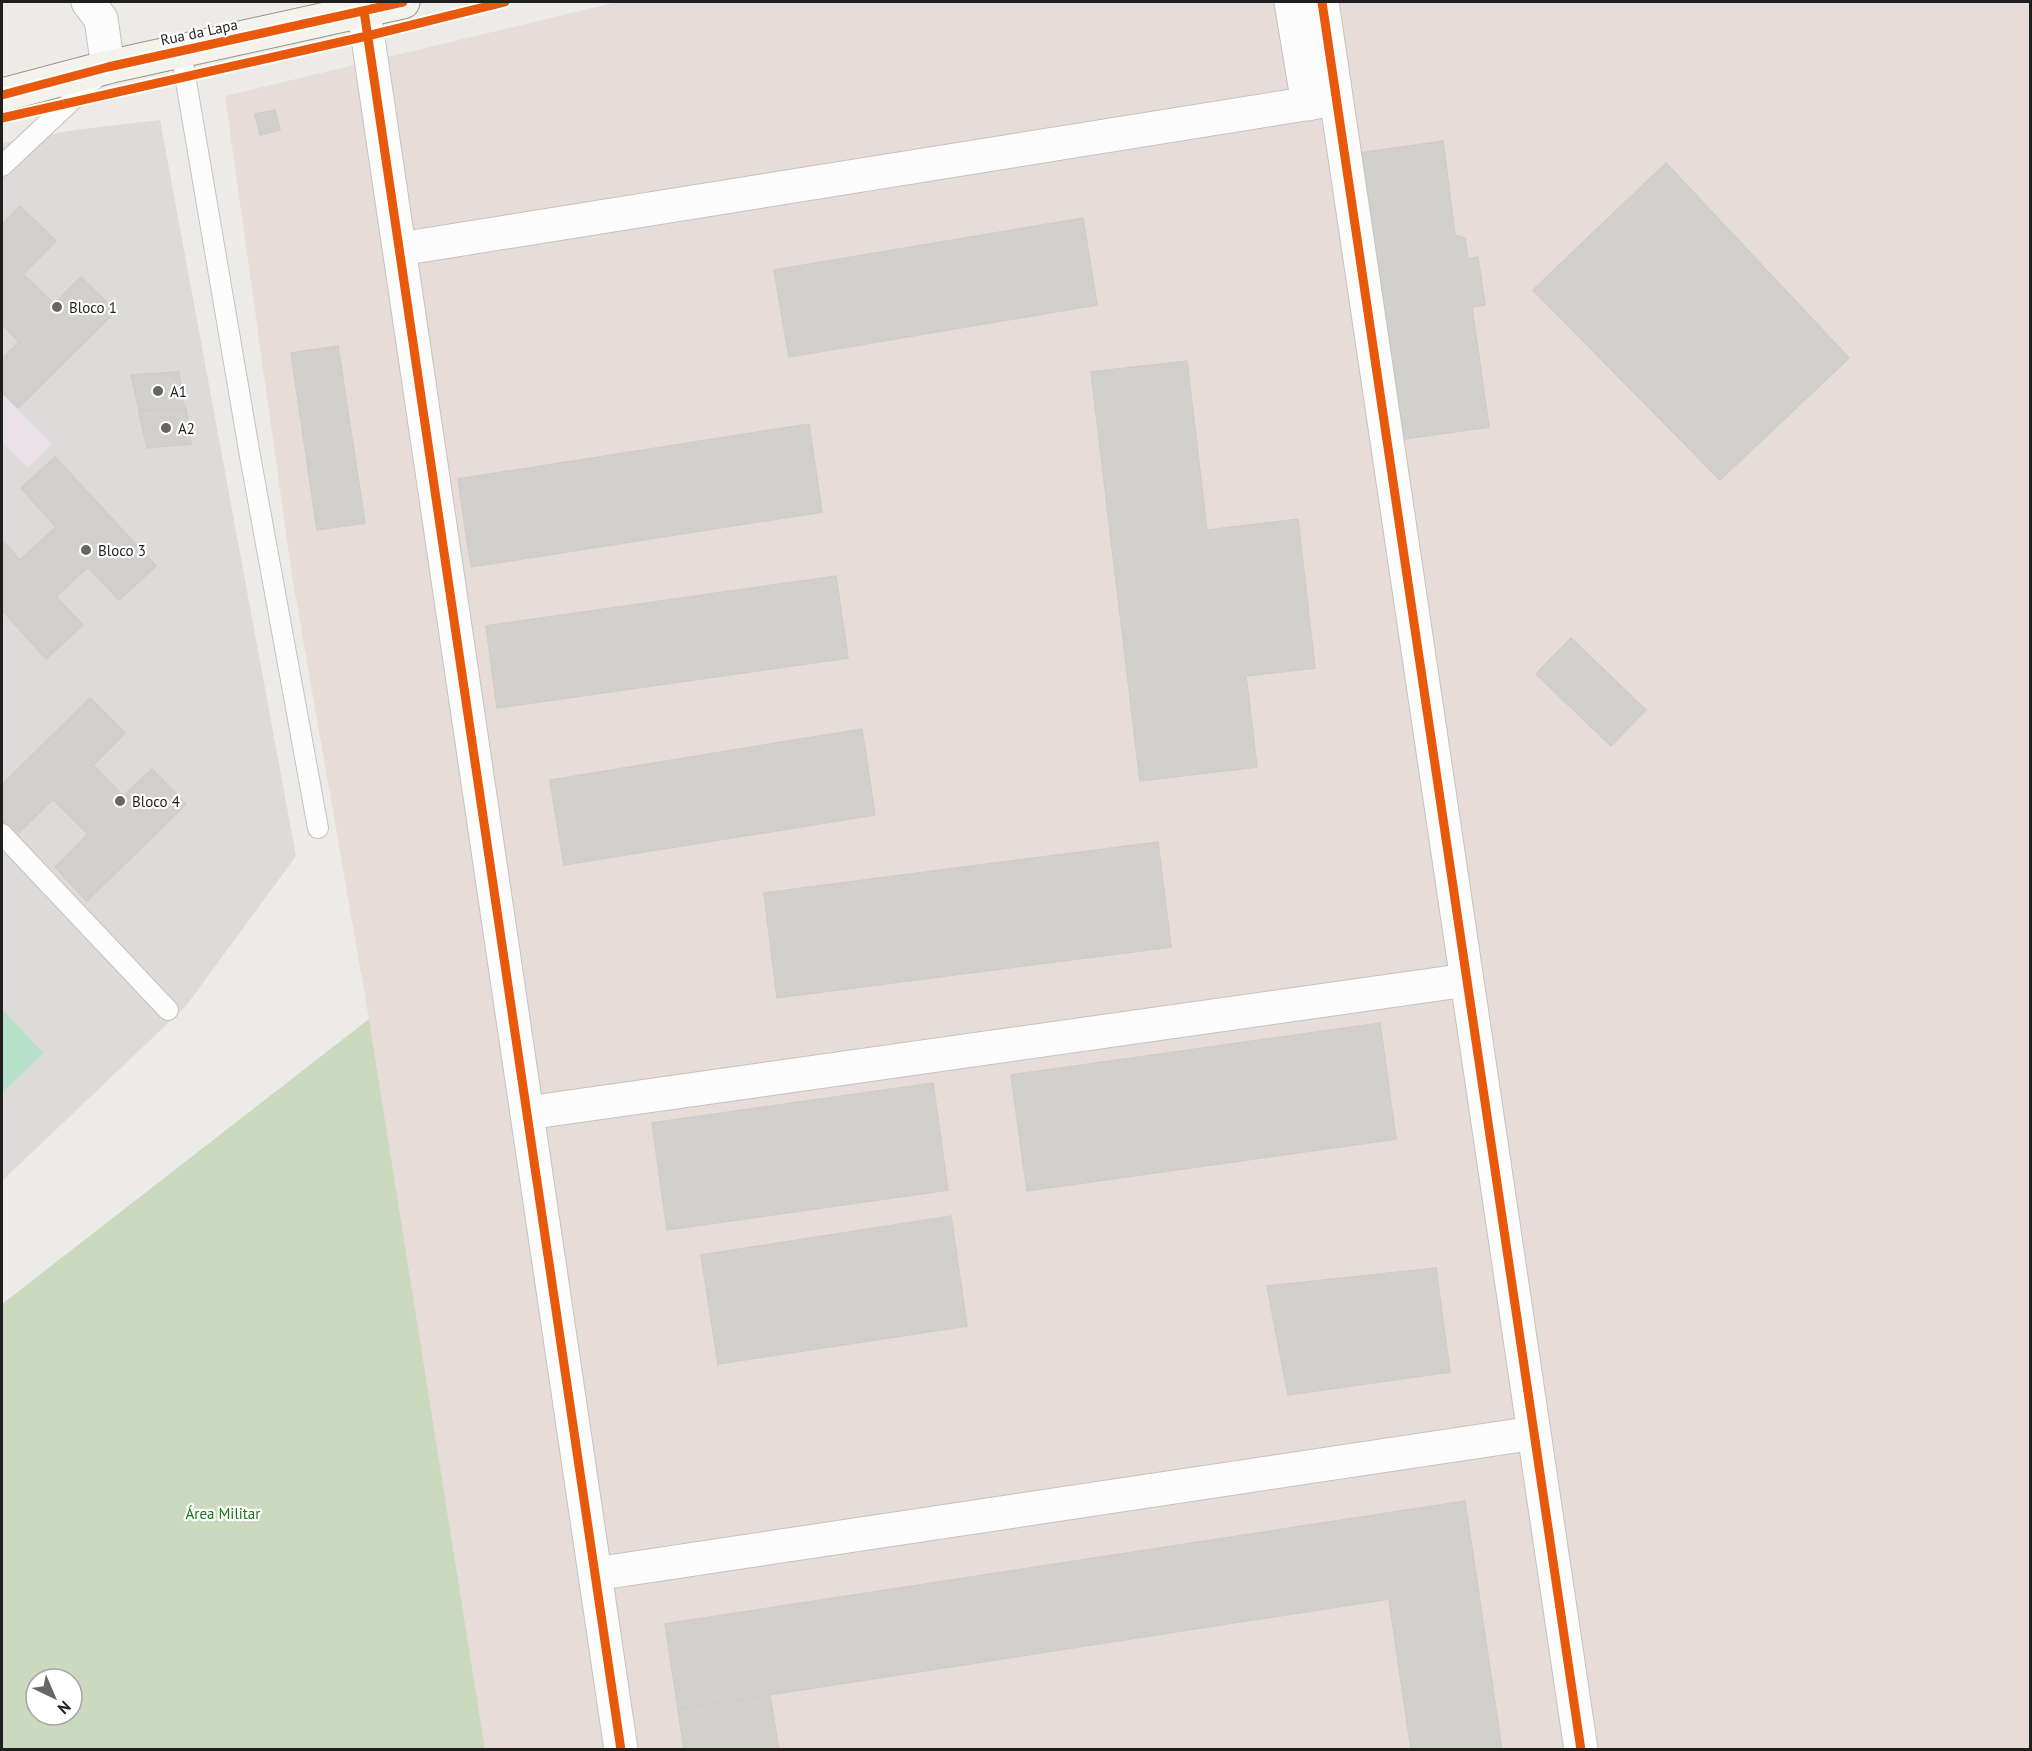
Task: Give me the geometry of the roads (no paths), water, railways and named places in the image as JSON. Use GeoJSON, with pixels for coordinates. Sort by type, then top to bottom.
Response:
{"type":"FeatureCollection","features":[{"type":"Feature","properties":{"kind":"main road","name":"Rua da Lapa"},"geometry":{"type":"LineString","coordinates":[[2,95],[108,67],[403,2]]}},
{"type":"Feature","properties":{"kind":"street"},"geometry":{"type":"LineString","coordinates":[[88,2],[101,18],[108,67]]}},
{"type":"Feature","properties":{"kind":"street"},"geometry":{"type":"LineString","coordinates":[[1291,2],[1322,102],[1467,980],[1581,1749]]}},
{"type":"Feature","properties":{"kind":"street"},"geometry":{"type":"LineString","coordinates":[[1322,2],[1322,102]]}},
{"type":"Feature","properties":{"kind":"street"},"geometry":{"type":"LineString","coordinates":[[363,11],[621,1749]]}},
{"type":"Feature","properties":{"kind":"street"},"geometry":{"type":"LineString","coordinates":[[400,249],[1322,102]]}},
{"type":"Feature","properties":{"kind":"street"},"geometry":{"type":"LineString","coordinates":[[527,1113],[1467,980]]}},
{"type":"Feature","properties":{"kind":"street"},"geometry":{"type":"LineString","coordinates":[[595,1574],[1534,1433]]}},
{"type":"Feature","properties":{"kind":"lane"},"geometry":{"type":"LineString","coordinates":[[181,52],[248,444],[318,828]]}},
{"type":"Feature","properties":{"kind":"lane"},"geometry":{"type":"LineString","coordinates":[[2,166],[108,67]]}},
{"type":"Feature","properties":{"kind":"lane"},"geometry":{"type":"LineString","coordinates":[[2,834],[168,1010]]}},
{"type":"Feature","properties":{"kind":"place","name":"Bloco 1"},"geometry":{"type":"Point","coordinates":[57,307]}},
{"type":"Feature","properties":{"kind":"place","name":"A1"},"geometry":{"type":"Point","coordinates":[158,391]}},
{"type":"Feature","properties":{"kind":"place","name":"A2"},"geometry":{"type":"Point","coordinates":[166,428]}},
{"type":"Feature","properties":{"kind":"place","name":"Bloco 3"},"geometry":{"type":"Point","coordinates":[86,550]}},
{"type":"Feature","properties":{"kind":"place","name":"Bloco 4"},"geometry":{"type":"Point","coordinates":[120,801]}},
{"type":"Feature","properties":{"kind":"park label","name":"Área Militar"},"geometry":{"type":"Point","coordinates":[223,1513]}}]}
